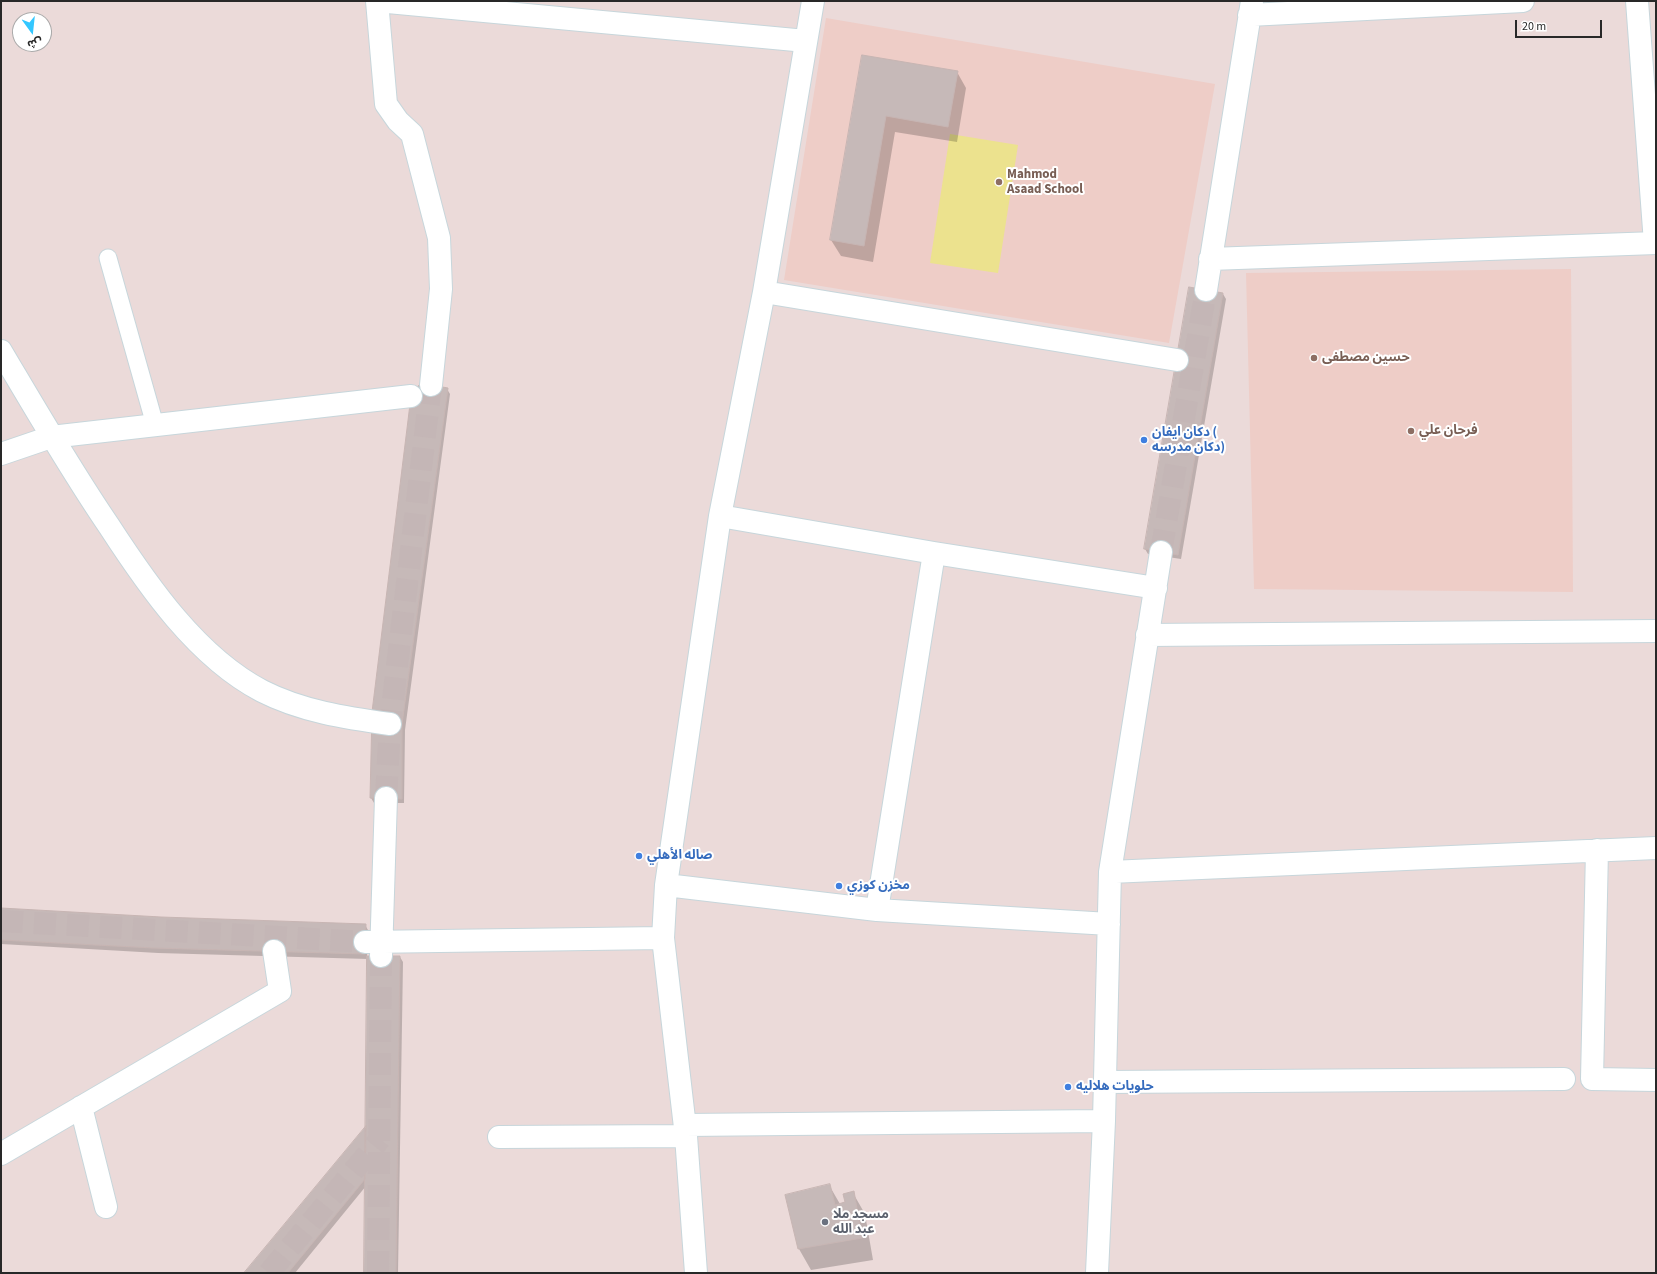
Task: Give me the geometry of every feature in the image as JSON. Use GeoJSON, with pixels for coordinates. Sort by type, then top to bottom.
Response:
{"type":"FeatureCollection","features":[{"type":"Feature","properties":{"kind":"street"},"geometry":{"type":"LineString","coordinates":[[431,385],[441,289],[439,238],[412,134],[398,121],[386,104],[377,1],[806,41]]}},
{"type":"Feature","properties":{"kind":"street"},"geometry":{"type":"LineString","coordinates":[[696,1273],[685,1131],[663,938],[666,885],[720,516],[764,292],[813,1]]}},
{"type":"Feature","properties":{"kind":"street"},"geometry":{"type":"LineString","coordinates":[[1206,290],[1251,8],[1523,1]]}},
{"type":"Feature","properties":{"kind":"street"},"geometry":{"type":"LineString","coordinates":[[1210,259],[1656,243],[1637,1]]}},
{"type":"Feature","properties":{"kind":"street"},"geometry":{"type":"LineString","coordinates":[[764,292],[1177,360]]}},
{"type":"Feature","properties":{"kind":"street"},"geometry":{"type":"LineString","coordinates":[[1,351],[51,437],[132,562],[179,622],[211,654],[235,674],[261,690],[292,704],[320,713],[390,724]]}},
{"type":"Feature","properties":{"kind":"street"},"geometry":{"type":"LineString","coordinates":[[1,454],[51,437],[410,396]]}},
{"type":"Feature","properties":{"kind":"street"},"geometry":{"type":"LineString","coordinates":[[720,516],[934,553],[1156,588]]}},
{"type":"Feature","properties":{"kind":"street"},"geometry":{"type":"LineString","coordinates":[[1096,1273],[1104,1121],[1110,872],[1161,552]]}},
{"type":"Feature","properties":{"kind":"street"},"geometry":{"type":"LineString","coordinates":[[877,910],[934,553]]}},
{"type":"Feature","properties":{"kind":"street"},"geometry":{"type":"LineString","coordinates":[[1147,635],[1656,631]]}},
{"type":"Feature","properties":{"kind":"street"},"geometry":{"type":"LineString","coordinates":[[386,798],[375,947],[663,938]]}},
{"type":"Feature","properties":{"kind":"street"},"geometry":{"type":"LineString","coordinates":[[1110,872],[1656,848]]}},
{"type":"Feature","properties":{"kind":"street"},"geometry":{"type":"LineString","coordinates":[[1597,850],[1592,1079],[1656,1080]]}},
{"type":"Feature","properties":{"kind":"street"},"geometry":{"type":"LineString","coordinates":[[666,885],[877,910],[1109,924]]}},
{"type":"Feature","properties":{"kind":"street"},"geometry":{"type":"LineString","coordinates":[[1,1154],[280,992],[274,951]]}},
{"type":"Feature","properties":{"kind":"street"},"geometry":{"type":"LineString","coordinates":[[1105,1082],[1564,1079]]}},
{"type":"Feature","properties":{"kind":"street"},"geometry":{"type":"LineString","coordinates":[[82,1107],[106,1208]]}},
{"type":"Feature","properties":{"kind":"street"},"geometry":{"type":"LineString","coordinates":[[499,1137],[1104,1121]]}},
{"type":"Feature","properties":{"kind":"lane"},"geometry":{"type":"LineString","coordinates":[[108,258],[155,425]]}},
{"type":"Feature","properties":{"kind":"shaded area","name":"Mahmod Asaad School"},"geometry":{"type":"Polygon","coordinates":[[[826,18],[1215,84],[1169,343],[784,280],[826,18]]]}},
{"type":"Feature","properties":{"kind":"shaded area"},"geometry":{"type":"Polygon","coordinates":[[[950,134],[1018,145],[998,273],[930,263],[950,134]]]}},
{"type":"Feature","properties":{"kind":"shaded area","name":"فرحان علي"},"geometry":{"type":"Polygon","coordinates":[[[1571,269],[1573,592],[1254,589],[1246,273],[1571,269]]]}},
{"type":"Feature","properties":{"kind":"building"},"geometry":{"type":"Polygon","coordinates":[[[862,55],[958,71],[948,127],[886,116],[864,246],[830,240],[862,55]]]}},
{"type":"Feature","properties":{"kind":"building"},"geometry":{"type":"Polygon","coordinates":[[[1189,287],[1223,293],[1178,555],[1144,549],[1189,287]]]}},
{"type":"Feature","properties":{"kind":"building"},"geometry":{"type":"Polygon","coordinates":[[[431,385],[448,388],[402,724],[402,799],[370,798],[372,712],[411,396],[418,386],[431,385]]]}},
{"type":"Feature","properties":{"kind":"building"},"geometry":{"type":"Polygon","coordinates":[[[1,908],[161,917],[366,924],[365,954],[154,948],[1,940],[1,908]]]}},
{"type":"Feature","properties":{"kind":"building"},"geometry":{"type":"Polygon","coordinates":[[[367,956],[400,956],[396,1273],[364,1273],[367,956]]]}},
{"type":"Feature","properties":{"kind":"building"},"geometry":{"type":"Polygon","coordinates":[[[366,1126],[365,1179],[288,1273],[244,1273],[366,1126]]]}},
{"type":"Feature","properties":{"kind":"building","name":"مسجد ملا عبد الله"},"geometry":{"type":"Polygon","coordinates":[[[830,1184],[835,1205],[845,1202],[843,1194],[854,1191],[862,1238],[798,1249],[785,1195],[830,1184]]]}},
{"type":"Feature","properties":{"kind":"tunnel"},"geometry":{"type":"LineString","coordinates":[[1161,552],[1206,290]]}},
{"type":"Feature","properties":{"kind":"tunnel"},"geometry":{"type":"LineString","coordinates":[[386,798],[390,724],[431,385]]}},
{"type":"Feature","properties":{"kind":"tunnel"},"geometry":{"type":"LineString","coordinates":[[1,921],[365,942]]}},
{"type":"Feature","properties":{"kind":"tunnel"},"geometry":{"type":"LineString","coordinates":[[378,1273],[381,956]]}},
{"type":"Feature","properties":{"kind":"tunnel"},"geometry":{"type":"LineString","coordinates":[[269,1273],[380,1139]]}},
{"type":"Feature","properties":{"kind":"place","name":"Mahmod Asaad School"},"geometry":{"type":"Point","coordinates":[999,182]}},
{"type":"Feature","properties":{"kind":"place","name":"حسين مصطفى"},"geometry":{"type":"Point","coordinates":[1314,358]}},
{"type":"Feature","properties":{"kind":"place","name":"فرحان علي"},"geometry":{"type":"Point","coordinates":[1411,431]}},
{"type":"Feature","properties":{"kind":"place","name":"دكان ايفان ( دكان مدرسه)"},"geometry":{"type":"Point","coordinates":[1144,440]}},
{"type":"Feature","properties":{"kind":"place","name":"صاله الأهلي"},"geometry":{"type":"Point","coordinates":[639,856]}},
{"type":"Feature","properties":{"kind":"place","name":"مخزن كوزي"},"geometry":{"type":"Point","coordinates":[839,886]}},
{"type":"Feature","properties":{"kind":"place","name":"حلويات هلاليه"},"geometry":{"type":"Point","coordinates":[1068,1087]}},
{"type":"Feature","properties":{"kind":"place","name":"مسجد ملا عبد الله"},"geometry":{"type":"Point","coordinates":[825,1222]}}]}
